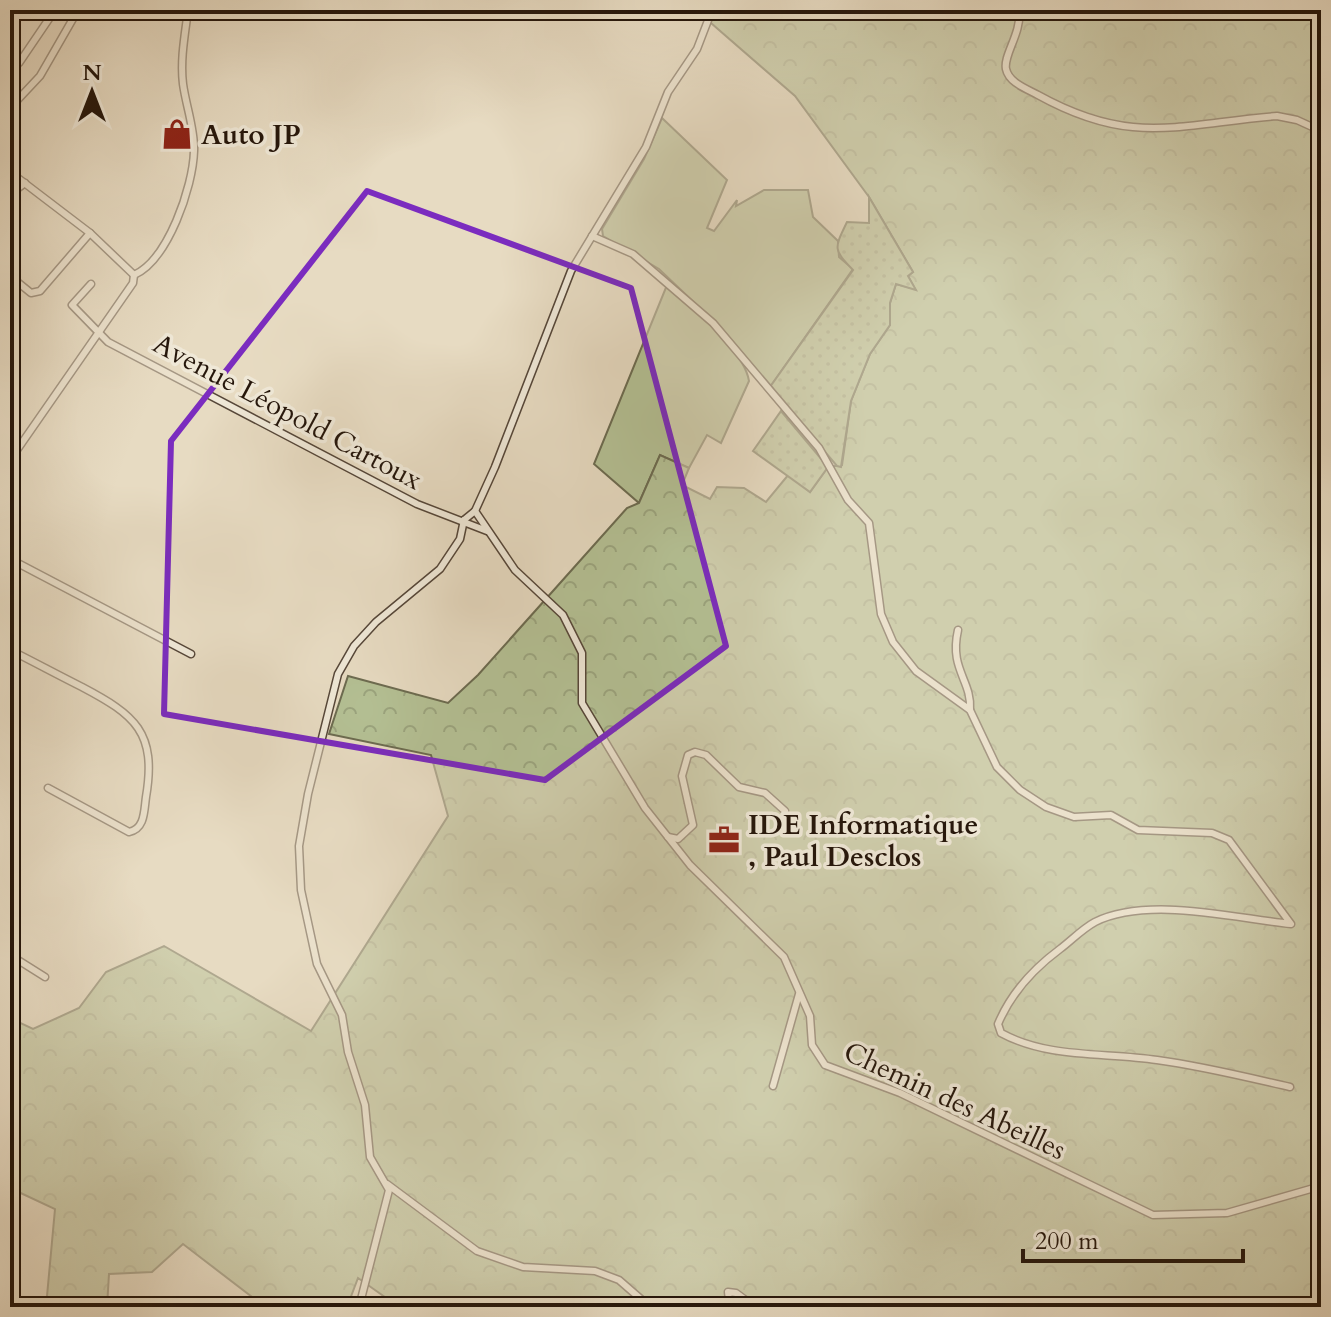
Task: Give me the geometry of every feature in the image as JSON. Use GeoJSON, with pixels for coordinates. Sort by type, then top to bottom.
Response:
{"type":"FeatureCollection","features":[{"type":"Feature","properties":{"kind":"street"},"geometry":{"type":"LineString","coordinates":[[19,63],[55,10]]}},
{"type":"Feature","properties":{"kind":"street"},"geometry":{"type":"LineString","coordinates":[[10,108],[40,76],[78,10]]}},
{"type":"Feature","properties":{"kind":"street"},"geometry":{"type":"LineString","coordinates":[[134,275],[143,271],[169,240],[191,176],[195,149],[182,81],[188,10]]}},
{"type":"Feature","properties":{"kind":"street"},"geometry":{"type":"LineString","coordinates":[[650,1307],[619,1280],[595,1271],[523,1267],[477,1251],[435,1216],[387,1184],[370,1157],[366,1142],[365,1105],[348,1052],[342,1015],[317,964],[301,890],[299,846],[310,782],[338,674],[354,646],[376,622],[440,569],[460,539],[464,520],[475,511],[541,351],[555,306],[592,236],[646,147],[668,92],[697,49],[712,10]]}},
{"type":"Feature","properties":{"kind":"street"},"geometry":{"type":"LineString","coordinates":[[1019,10],[1018,34],[1006,61],[1007,72],[1018,84],[1071,113],[1103,125],[1144,130],[1277,116],[1297,120],[1321,131]]}},
{"type":"Feature","properties":{"kind":"street"},"geometry":{"type":"LineString","coordinates":[[10,172],[90,233],[134,275]]}},
{"type":"Feature","properties":{"kind":"street"},"geometry":{"type":"LineString","coordinates":[[10,194],[25,183]]}},
{"type":"Feature","properties":{"kind":"street"},"geometry":{"type":"LineString","coordinates":[[10,276],[31,293],[40,291],[90,233]]}},
{"type":"Feature","properties":{"kind":"street"},"geometry":{"type":"LineString","coordinates":[[592,236],[633,254],[713,323],[819,448],[848,500],[869,523],[881,614],[893,642],[916,671],[970,710]]}},
{"type":"Feature","properties":{"kind":"street"},"geometry":{"type":"LineString","coordinates":[[10,460],[133,283],[134,275]]}},
{"type":"Feature","properties":{"kind":"street","name":"Avenue Léopold Cartoux"},"geometry":{"type":"LineString","coordinates":[[91,284],[72,305],[100,330],[108,342],[417,504],[464,520]]}},
{"type":"Feature","properties":{"kind":"street","name":"Chemin des Abeilles"},"geometry":{"type":"LineString","coordinates":[[475,511],[515,570],[563,615],[582,653],[582,703],[645,808],[729,906],[766,936],[784,957],[810,1016],[812,1045],[825,1065],[900,1093],[1153,1215],[1227,1213],[1321,1186]]}},
{"type":"Feature","properties":{"kind":"street","name":"Chemin des Abeilles"},"geometry":{"type":"LineString","coordinates":[[464,520],[488,532]]}},
{"type":"Feature","properties":{"kind":"street"},"geometry":{"type":"LineString","coordinates":[[10,559],[191,654]]}},
{"type":"Feature","properties":{"kind":"street"},"geometry":{"type":"LineString","coordinates":[[958,630],[956,665],[967,691],[970,710],[997,767],[1020,790],[1046,807],[1074,817],[1111,815],[1138,830],[1212,833],[1229,840],[1291,924],[1169,910],[1126,911],[1095,922],[1045,959],[1009,998],[998,1024],[1001,1033],[1034,1047],[1103,1057],[1154,1059],[1290,1087]]}},
{"type":"Feature","properties":{"kind":"street"},"geometry":{"type":"LineString","coordinates":[[10,650],[121,708],[137,725],[149,752],[144,812],[141,826],[136,831],[129,832],[48,788]]}},
{"type":"Feature","properties":{"kind":"street"},"geometry":{"type":"LineString","coordinates":[[668,837],[678,839],[693,825],[682,768],[688,755],[695,752],[706,755],[739,787],[765,793],[785,811]]}},
{"type":"Feature","properties":{"kind":"street"},"geometry":{"type":"LineString","coordinates":[[10,955],[45,977]]}},
{"type":"Feature","properties":{"kind":"street"},"geometry":{"type":"LineString","coordinates":[[773,1086],[799,994]]}},
{"type":"Feature","properties":{"kind":"street"},"geometry":{"type":"LineString","coordinates":[[359,1307],[369,1262],[387,1209],[387,1184]]}},
{"type":"Feature","properties":{"kind":"street"},"geometry":{"type":"LineString","coordinates":[[737,1307],[729,1300],[728,1292],[736,1293],[755,1307]]}},
{"type":"Feature","properties":{"kind":"highlighted area"},"geometry":{"type":"Polygon","coordinates":[[[367,191],[631,288],[726,646],[545,780],[164,714],[171,441],[367,191]]]}},
{"type":"Feature","properties":{"kind":"green space"},"geometry":{"type":"Polygon","coordinates":[[[696,10],[1321,10],[1321,1307],[399,1307],[358,1278],[347,1307],[265,1307],[183,1244],[152,1272],[109,1274],[107,1307],[46,1307],[55,1209],[10,1188],[10,1018],[33,1029],[79,1008],[106,972],[164,946],[311,1031],[448,816],[431,755],[329,734],[348,676],[448,703],[478,675],[627,508],[639,503],[660,455],[689,468],[682,485],[710,499],[717,487],[744,488],[766,502],[789,474],[810,492],[828,467],[842,465],[851,401],[870,354],[890,325],[890,303],[896,284],[915,289],[908,276],[913,272],[869,197],[795,96],[696,10]]]}},
{"type":"Feature","properties":{"kind":"green space"},"geometry":{"type":"Polygon","coordinates":[[[662,118],[727,180],[707,228],[714,231],[737,200],[736,206],[764,190],[808,190],[813,217],[838,241],[839,257],[853,269],[770,387],[723,330],[659,269],[603,236],[602,229],[644,159],[662,118]]]}},
{"type":"Feature","properties":{"kind":"green space"},"geometry":{"type":"Polygon","coordinates":[[[869,197],[913,272],[908,276],[916,290],[896,284],[890,303],[890,325],[870,354],[851,401],[841,467],[770,387],[853,270],[839,253],[838,244],[847,222],[869,223],[869,197]]]}},
{"type":"Feature","properties":{"kind":"green space"},"geometry":{"type":"Polygon","coordinates":[[[667,285],[727,343],[745,369],[749,381],[721,443],[707,435],[689,468],[660,455],[639,503],[594,464],[667,285]]]}},
{"type":"Feature","properties":{"kind":"green space"},"geometry":{"type":"Polygon","coordinates":[[[781,411],[828,467],[810,492],[753,451],[781,411]]]}},
{"type":"Feature","properties":{"kind":"place","name":"Auto JP"},"geometry":{"type":"Point","coordinates":[177,134]}},
{"type":"Feature","properties":{"kind":"place","name":"IDE Informatique , Paul Desclos"},"geometry":{"type":"Point","coordinates":[724,840]}}]}
